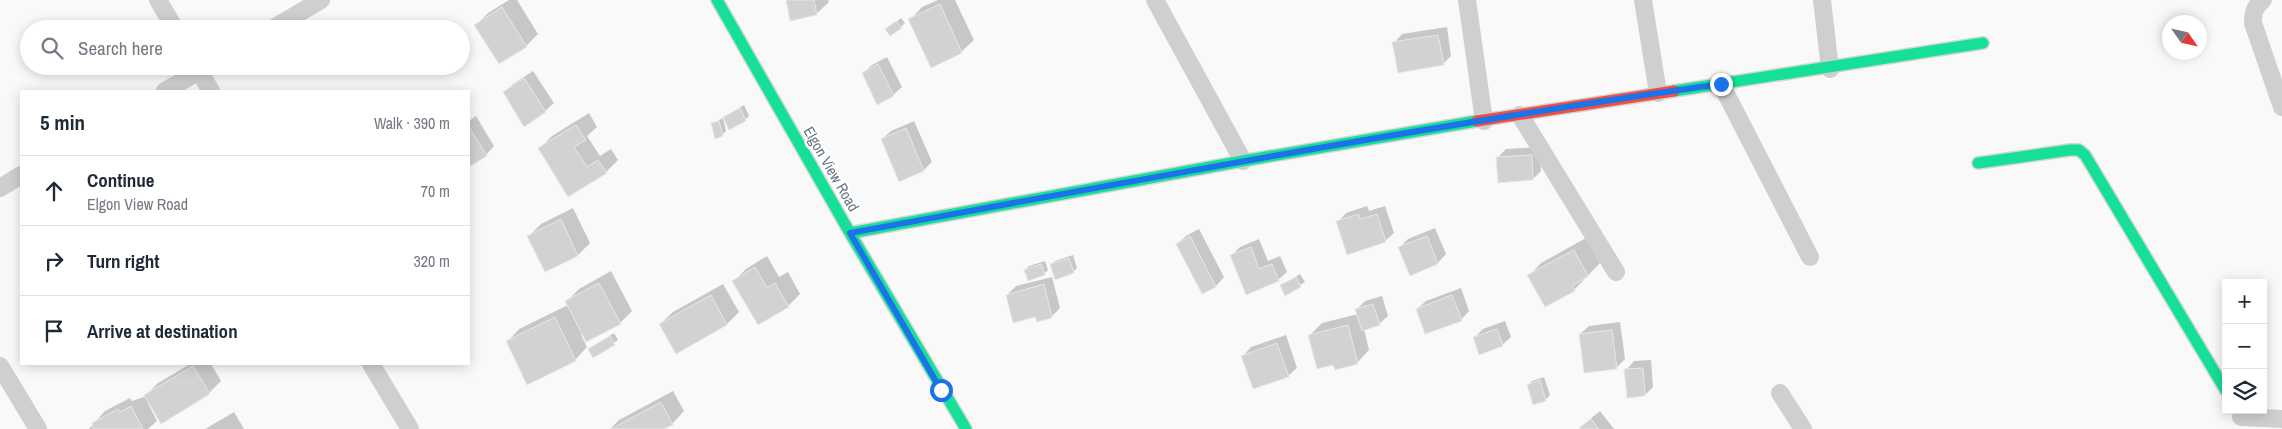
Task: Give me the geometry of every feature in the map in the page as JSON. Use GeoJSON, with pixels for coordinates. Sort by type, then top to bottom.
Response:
{"type":"FeatureCollection","features":[{"type":"Feature","properties":{"kind":"street"},"geometry":{"type":"LineString","coordinates":[[158,0],[170,20]]}},
{"type":"Feature","properties":{"kind":"street"},"geometry":{"type":"LineString","coordinates":[[287,20],[321,0]]}},
{"type":"Feature","properties":{"kind":"street","name":"Elgon View Road"},"geometry":{"type":"LineString","coordinates":[[717,0],[850,233],[966,429]]}},
{"type":"Feature","properties":{"kind":"street"},"geometry":{"type":"LineString","coordinates":[[1155,0],[1243,161]]}},
{"type":"Feature","properties":{"kind":"street"},"geometry":{"type":"LineString","coordinates":[[1467,0],[1484,120]]}},
{"type":"Feature","properties":{"kind":"street"},"geometry":{"type":"LineString","coordinates":[[1644,0],[1658,93]]}},
{"type":"Feature","properties":{"kind":"street"},"geometry":{"type":"LineString","coordinates":[[1822,0],[1830,69]]}},
{"type":"Feature","properties":{"kind":"street"},"geometry":{"type":"LineString","coordinates":[[2263,0],[2257,4],[2252,13],[2253,23],[2282,107]]}},
{"type":"Feature","properties":{"kind":"street"},"geometry":{"type":"LineString","coordinates":[[850,233],[1243,161],[1484,120],[1830,69],[1983,43]]}},
{"type":"Feature","properties":{"kind":"street"},"geometry":{"type":"LineString","coordinates":[[167,90],[190,75]]}},
{"type":"Feature","properties":{"kind":"street"},"geometry":{"type":"LineString","coordinates":[[204,75],[211,90]]}},
{"type":"Feature","properties":{"kind":"street"},"geometry":{"type":"LineString","coordinates":[[1721,84],[1810,257]]}},
{"type":"Feature","properties":{"kind":"street"},"geometry":{"type":"LineString","coordinates":[[1520,115],[1616,272]]}},
{"type":"Feature","properties":{"kind":"street"},"geometry":{"type":"LineString","coordinates":[[1978,163],[2070,150],[2079,150],[2085,155],[2222,384]]}},
{"type":"Feature","properties":{"kind":"street"},"geometry":{"type":"LineString","coordinates":[[0,188],[20,177]]}},
{"type":"Feature","properties":{"kind":"street"},"geometry":{"type":"LineString","coordinates":[[373,365],[410,429]]}},
{"type":"Feature","properties":{"kind":"street"},"geometry":{"type":"LineString","coordinates":[[0,366],[38,429]]}},
{"type":"Feature","properties":{"kind":"street"},"geometry":{"type":"LineString","coordinates":[[1780,393],[1803,429]]}},
{"type":"Feature","properties":{"kind":"street"},"geometry":{"type":"LineString","coordinates":[[2242,419],[2282,419]]}},
{"type":"Feature","properties":{"kind":"building"},"geometry":{"type":"Polygon","coordinates":[[[786,0],[814,0],[817,15],[790,21],[786,0]]]}},
{"type":"Feature","properties":{"kind":"building"},"geometry":{"type":"Polygon","coordinates":[[[940,4],[962,53],[931,68],[908,19],[940,4]]]}},
{"type":"Feature","properties":{"kind":"building"},"geometry":{"type":"Polygon","coordinates":[[[502,7],[527,47],[499,64],[474,25],[502,7]]]}},
{"type":"Feature","properties":{"kind":"building"},"geometry":{"type":"Polygon","coordinates":[[[896,21],[902,28],[890,36],[885,29],[896,21]]]}},
{"type":"Feature","properties":{"kind":"building"},"geometry":{"type":"Polygon","coordinates":[[[1438,35],[1444,65],[1398,73],[1392,42],[1438,35]]]}},
{"type":"Feature","properties":{"kind":"building"},"geometry":{"type":"Polygon","coordinates":[[[878,64],[894,96],[877,105],[862,73],[878,64]]]}},
{"type":"Feature","properties":{"kind":"building"},"geometry":{"type":"Polygon","coordinates":[[[524,78],[546,112],[524,127],[503,92],[524,78]]]}},
{"type":"Feature","properties":{"kind":"building"},"geometry":{"type":"Polygon","coordinates":[[[740,108],[746,121],[729,130],[723,117],[740,108]]]}},
{"type":"Feature","properties":{"kind":"building"},"geometry":{"type":"Polygon","coordinates":[[[719,121],[723,136],[715,139],[711,123],[719,121]]]}},
{"type":"Feature","properties":{"kind":"building"},"geometry":{"type":"Polygon","coordinates":[[[576,125],[586,140],[574,147],[587,167],[598,160],[607,173],[568,197],[538,148],[576,125]]]}},
{"type":"Feature","properties":{"kind":"building"},"geometry":{"type":"Polygon","coordinates":[[[906,128],[924,171],[899,182],[881,139],[906,128]]]}},
{"type":"Feature","properties":{"kind":"building"},"geometry":{"type":"Polygon","coordinates":[[[470,129],[487,156],[470,166],[470,129]]]}},
{"type":"Feature","properties":{"kind":"building"},"geometry":{"type":"Polygon","coordinates":[[[1532,155],[1533,180],[1498,183],[1496,157],[1532,155]]]}},
{"type":"Feature","properties":{"kind":"building"},"geometry":{"type":"Polygon","coordinates":[[[1359,214],[1360,219],[1377,214],[1386,242],[1347,255],[1336,221],[1359,214]]]}},
{"type":"Feature","properties":{"kind":"building"},"geometry":{"type":"Polygon","coordinates":[[[561,219],[578,256],[545,272],[527,236],[561,219]]]}},
{"type":"Feature","properties":{"kind":"building"},"geometry":{"type":"Polygon","coordinates":[[[1190,236],[1216,287],[1202,294],[1176,244],[1190,236]]]}},
{"type":"Feature","properties":{"kind":"building"},"geometry":{"type":"Polygon","coordinates":[[[1427,236],[1438,264],[1410,276],[1398,247],[1427,236]]]}},
{"type":"Feature","properties":{"kind":"building"},"geometry":{"type":"Polygon","coordinates":[[[1251,247],[1259,269],[1272,264],[1279,281],[1246,295],[1230,255],[1251,247]]]}},
{"type":"Feature","properties":{"kind":"building"},"geometry":{"type":"Polygon","coordinates":[[[1574,250],[1588,276],[1572,286],[1575,291],[1545,307],[1527,275],[1574,250]]]}},
{"type":"Feature","properties":{"kind":"building"},"geometry":{"type":"Polygon","coordinates":[[[1069,258],[1074,273],[1055,280],[1050,264],[1069,258]]]}},
{"type":"Feature","properties":{"kind":"building"},"geometry":{"type":"Polygon","coordinates":[[[1041,264],[1045,275],[1028,281],[1024,270],[1041,264]]]}},
{"type":"Feature","properties":{"kind":"building"},"geometry":{"type":"Polygon","coordinates":[[[755,267],[767,288],[775,283],[789,307],[758,325],[732,281],[755,267]]]}},
{"type":"Feature","properties":{"kind":"building"},"geometry":{"type":"Polygon","coordinates":[[[1296,277],[1301,287],[1285,296],[1280,285],[1296,277]]]}},
{"type":"Feature","properties":{"kind":"building"},"geometry":{"type":"Polygon","coordinates":[[[599,283],[621,324],[586,342],[565,301],[599,283]]]}},
{"type":"Feature","properties":{"kind":"building"},"geometry":{"type":"Polygon","coordinates":[[[1044,284],[1052,318],[1037,322],[1035,317],[1013,323],[1006,295],[1044,284]]]}},
{"type":"Feature","properties":{"kind":"building"},"geometry":{"type":"Polygon","coordinates":[[[711,295],[727,325],[676,354],[659,324],[711,295]]]}},
{"type":"Feature","properties":{"kind":"building"},"geometry":{"type":"Polygon","coordinates":[[[1452,295],[1462,321],[1425,334],[1416,309],[1452,295]]]}},
{"type":"Feature","properties":{"kind":"building"},"geometry":{"type":"Polygon","coordinates":[[[1373,304],[1380,325],[1362,331],[1355,309],[1373,304]]]}},
{"type":"Feature","properties":{"kind":"building"},"geometry":{"type":"Polygon","coordinates":[[[555,317],[576,361],[527,385],[506,341],[555,317]]]}},
{"type":"Feature","properties":{"kind":"building"},"geometry":{"type":"Polygon","coordinates":[[[1348,325],[1358,364],[1335,370],[1333,365],[1317,369],[1308,335],[1348,325]]]}},
{"type":"Feature","properties":{"kind":"building"},"geometry":{"type":"Polygon","coordinates":[[[1497,329],[1503,346],[1479,355],[1473,337],[1497,329]]]}},
{"type":"Feature","properties":{"kind":"building"},"geometry":{"type":"Polygon","coordinates":[[[1612,330],[1617,369],[1584,373],[1579,334],[1612,330]]]}},
{"type":"Feature","properties":{"kind":"building"},"geometry":{"type":"Polygon","coordinates":[[[610,336],[615,345],[593,358],[588,349],[610,336]]]}},
{"type":"Feature","properties":{"kind":"building"},"geometry":{"type":"Polygon","coordinates":[[[1277,343],[1289,377],[1253,389],[1241,356],[1277,343]]]}},
{"type":"Feature","properties":{"kind":"building"},"geometry":{"type":"Polygon","coordinates":[[[193,366],[210,394],[161,424],[144,395],[193,366]]]}},
{"type":"Feature","properties":{"kind":"building"},"geometry":{"type":"Polygon","coordinates":[[[1643,368],[1645,396],[1627,398],[1624,369],[1643,368]]]}},
{"type":"Feature","properties":{"kind":"building"},"geometry":{"type":"Polygon","coordinates":[[[1540,380],[1546,401],[1533,405],[1527,385],[1540,380]]]}},
{"type":"Feature","properties":{"kind":"building"},"geometry":{"type":"Polygon","coordinates":[[[661,402],[673,425],[664,429],[611,429],[661,402]]]}},
{"type":"Feature","properties":{"kind":"building"},"geometry":{"type":"Polygon","coordinates":[[[131,406],[143,429],[94,429],[92,423],[118,409],[120,412],[131,406]]]}},
{"type":"Feature","properties":{"kind":"building"},"geometry":{"type":"Polygon","coordinates":[[[1591,419],[1599,429],[1579,428],[1591,419]]]}},
{"type":"Feature","properties":{"kind":"traffic: fast"},"geometry":{"type":"LineString","coordinates":[[717,0],[850,233],[966,429]]}},
{"type":"Feature","properties":{"kind":"traffic: fast"},"geometry":{"type":"LineString","coordinates":[[1674,91],[1983,43]]}},
{"type":"Feature","properties":{"kind":"traffic: fast"},"geometry":{"type":"LineString","coordinates":[[850,233],[1248,160],[1477,121]]}},
{"type":"Feature","properties":{"kind":"traffic: fast"},"geometry":{"type":"LineString","coordinates":[[1978,163],[2070,150],[2079,150],[2085,155],[2222,384]]}},
{"type":"Feature","properties":{"kind":"traffic: jam"},"geometry":{"type":"LineString","coordinates":[[1477,121],[1674,91]]}},
{"type":"Feature","properties":{"kind":"route"},"geometry":{"type":"LineString","coordinates":[[941,390],[850,233],[1243,161],[1484,120],[1721,84]]}}]}
